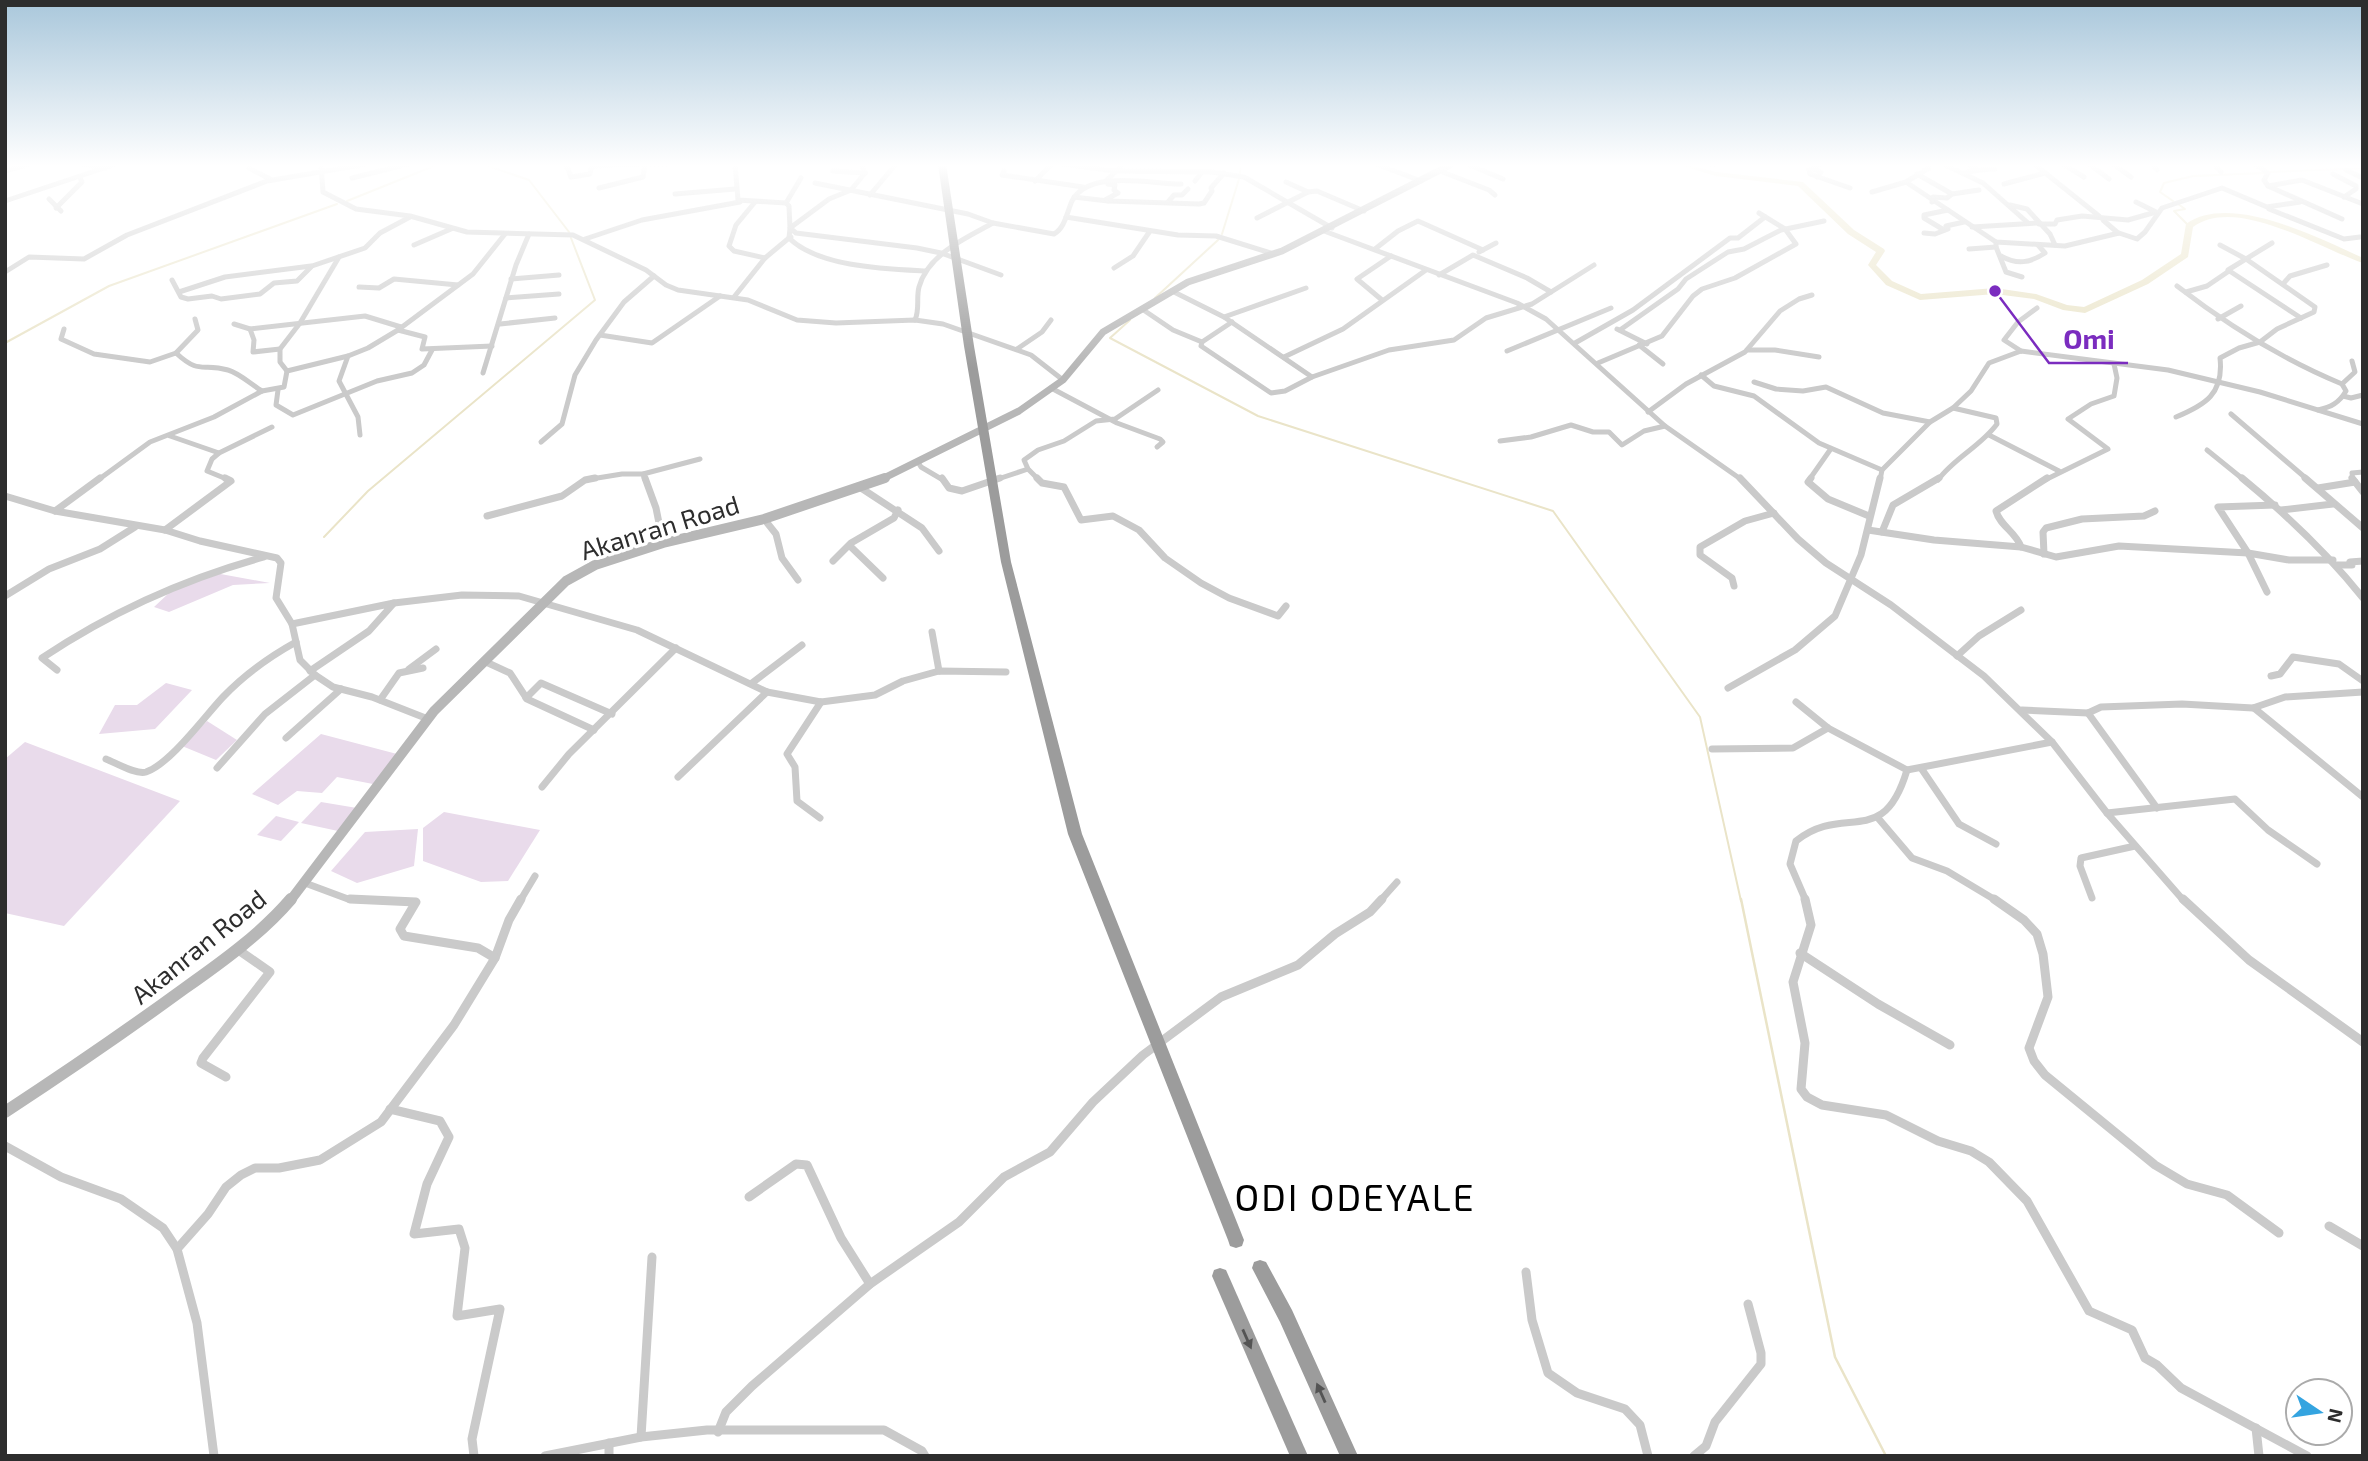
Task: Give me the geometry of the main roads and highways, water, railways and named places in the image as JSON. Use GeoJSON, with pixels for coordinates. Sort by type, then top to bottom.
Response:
{"type":"FeatureCollection","features":[{"type":"Feature","properties":{"kind":"highway"},"geometry":{"type":"LineString","coordinates":[[952,232],[1006,562],[1075,834],[1236,1240]]}},
{"type":"Feature","properties":{"kind":"highway"},"geometry":{"type":"LineString","coordinates":[[1260,1268],[1286,1316],[1349,1456]]}},
{"type":"Feature","properties":{"kind":"highway"},"geometry":{"type":"LineString","coordinates":[[1220,1276],[1299,1456]]}},
{"type":"Feature","properties":{"kind":"main road","name":"Akanran Road"},"geometry":{"type":"LineString","coordinates":[[5,1112],[112,1042],[237,950],[281,911],[428,719],[566,581],[595,565],[663,543],[764,519],[862,488],[1019,411],[1063,380],[1103,332],[1172,291],[1204,275],[1274,254],[1321,232]]}},
{"type":"Feature","properties":{"kind":"waterway"},"geometry":{"type":"LineString","coordinates":[[5,343],[109,286],[259,232]]}},
{"type":"Feature","properties":{"kind":"waterway"},"geometry":{"type":"LineString","coordinates":[[1851,232],[1881,251],[1872,265],[1889,283],[1920,297],[1995,291],[2036,297],[2066,308],[2085,310],[2145,282],[2185,255],[2188,232]]}},
{"type":"Feature","properties":{"kind":"waterway"},"geometry":{"type":"LineString","coordinates":[[2296,232],[2363,261]]}},
{"type":"Feature","properties":{"kind":"waterway"},"geometry":{"type":"LineString","coordinates":[[324,537],[368,491],[595,300],[571,238]]}},
{"type":"Feature","properties":{"kind":"waterway"},"geometry":{"type":"LineString","coordinates":[[1155,298],[1218,240]]}},
{"type":"Feature","properties":{"kind":"waterway"},"geometry":{"type":"LineString","coordinates":[[1130,320],[1110,338],[1258,416],[1553,511],[1700,717],[1741,901]]}},
{"type":"Feature","properties":{"kind":"waterway"},"geometry":{"type":"LineString","coordinates":[[1741,899],[1835,1357],[1886,1456]]}},
{"type":"Feature","properties":{"kind":"place","name":"Omi"},"geometry":{"type":"Point","coordinates":[1995,291]}},
{"type":"Feature","properties":{"kind":"district","name":"ODI ODEYALE"},"geometry":{"type":"Point","coordinates":[1355,1198]}}]}
